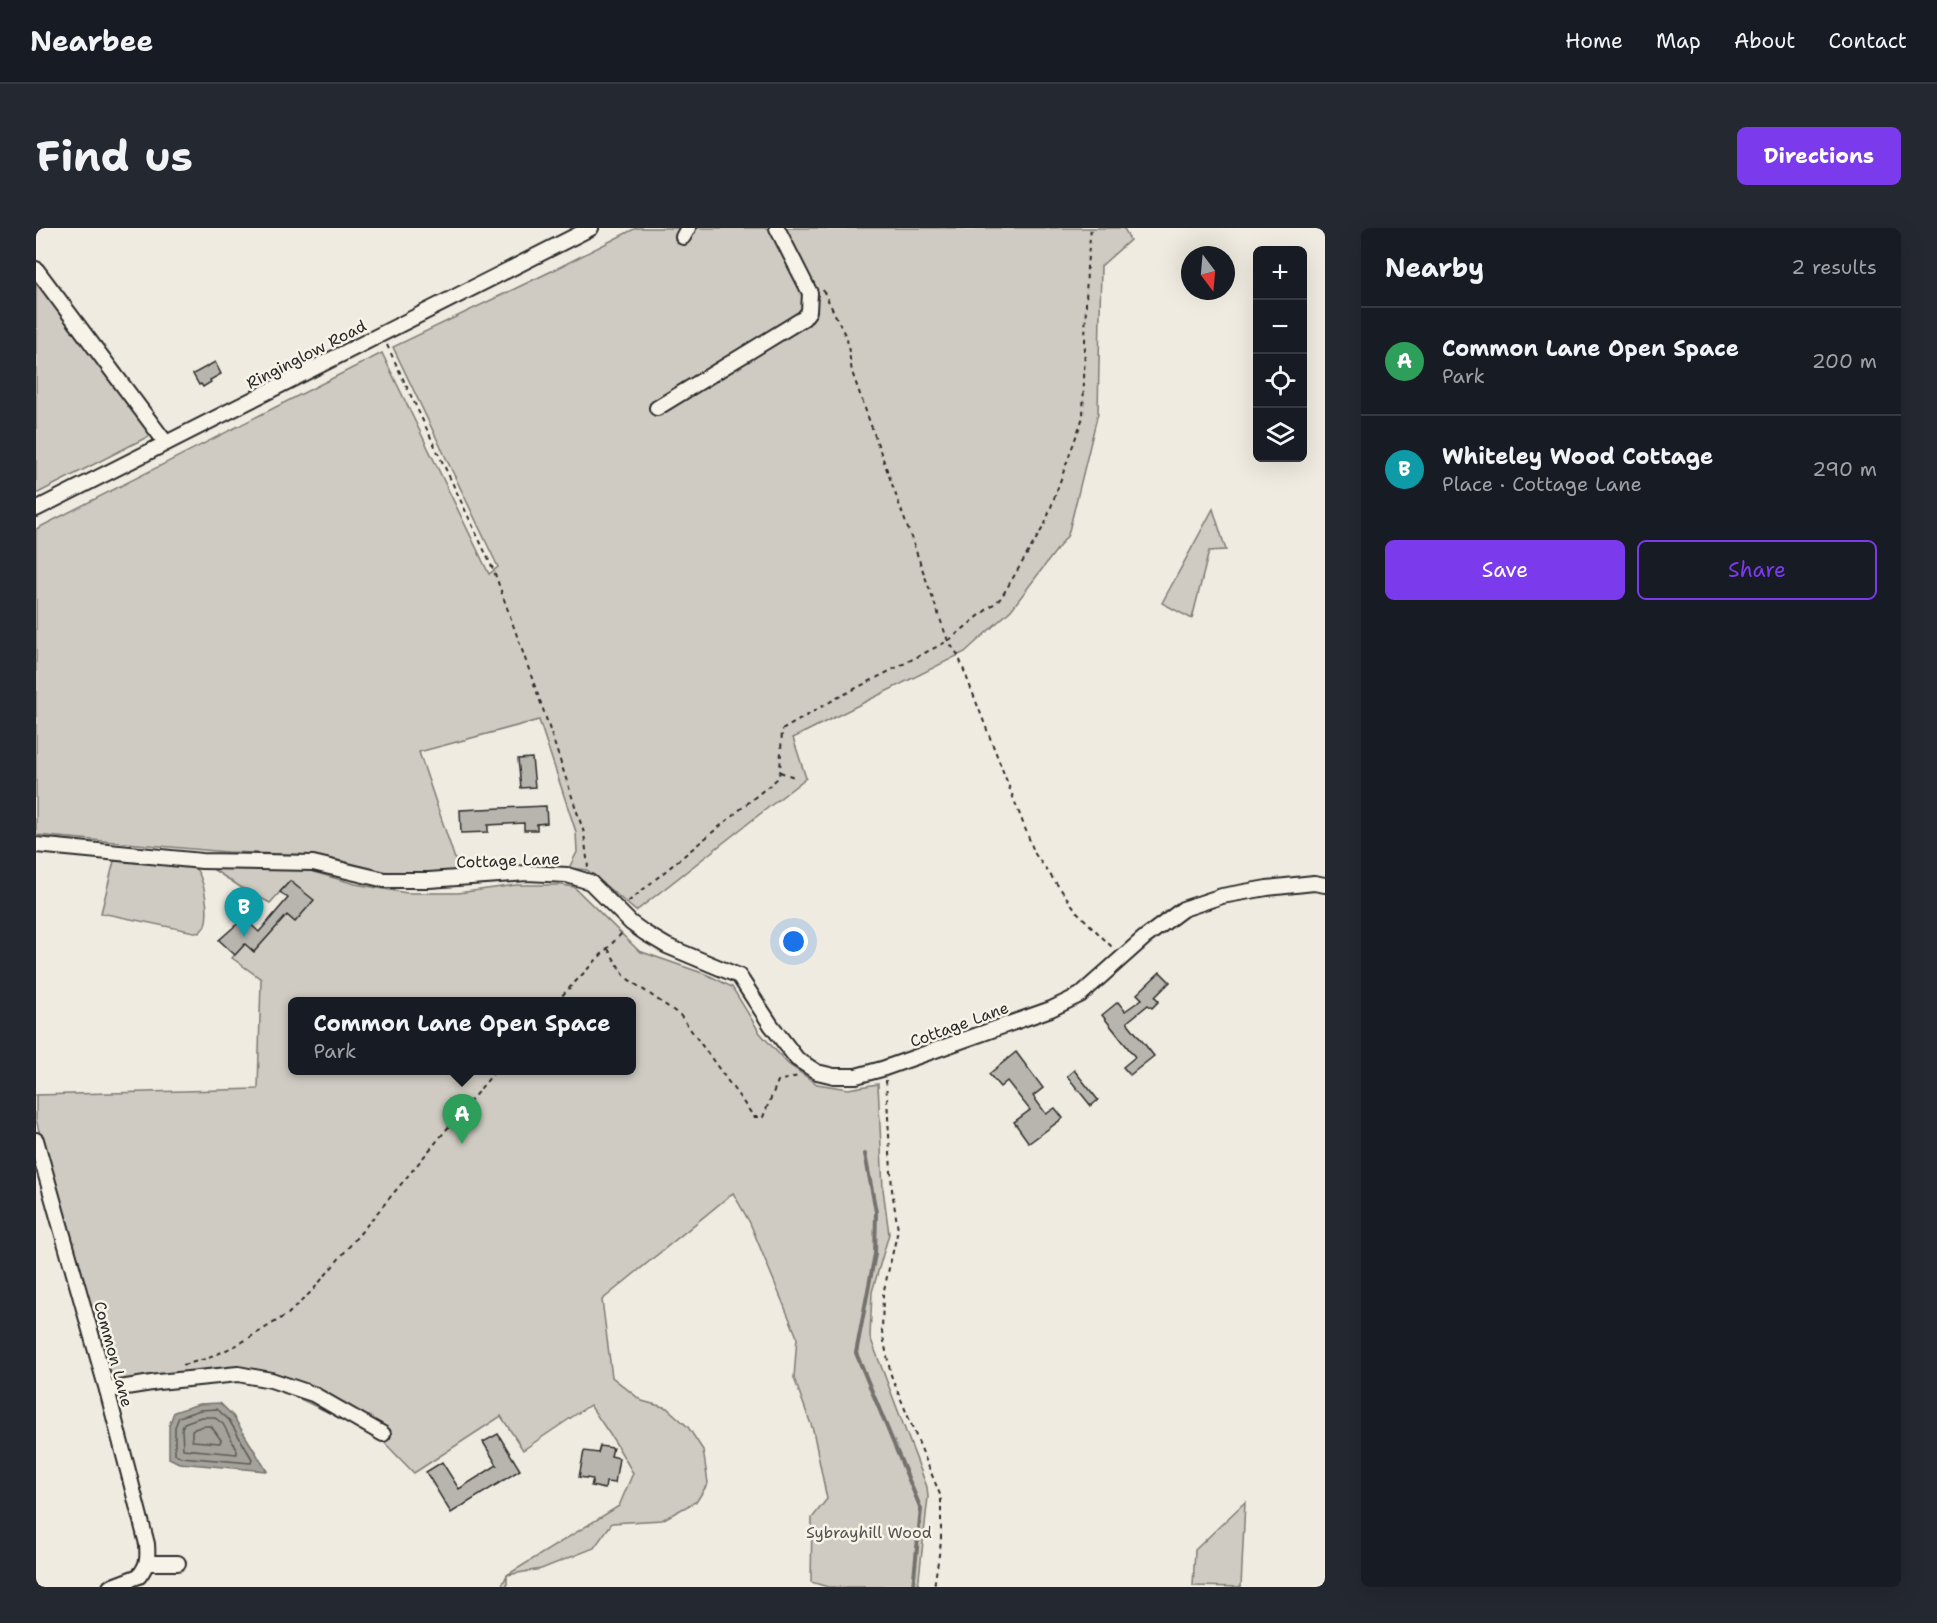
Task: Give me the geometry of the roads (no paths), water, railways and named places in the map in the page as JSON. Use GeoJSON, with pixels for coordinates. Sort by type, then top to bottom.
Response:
{"type":"FeatureCollection","features":[{"type":"Feature","properties":{"kind":"street","name":"Ringinglow Road"},"geometry":{"type":"LineString","coordinates":[[36,509],[591,228]]}},
{"type":"Feature","properties":{"kind":"street"},"geometry":{"type":"LineString","coordinates":[[657,408],[804,318],[809,311],[810,293],[777,228]]}},
{"type":"Feature","properties":{"kind":"street"},"geometry":{"type":"LineString","coordinates":[[36,269],[166,443]]}},
{"type":"Feature","properties":{"kind":"street","name":"Cottage Lane"},"geometry":{"type":"LineString","coordinates":[[36,845],[202,861],[313,863],[385,880],[429,880],[527,873],[567,875],[590,882],[632,923],[667,946],[739,976],[771,1025],[797,1059],[817,1072],[834,1076],[856,1076],[882,1069],[1052,1009],[1080,995],[1161,924],[1183,909],[1201,902],[1267,888],[1314,883],[1325,885]]}},
{"type":"Feature","properties":{"kind":"street","name":"Common Lane"},"geometry":{"type":"LineString","coordinates":[[36,1140],[107,1390],[147,1544],[147,1563]]}},
{"type":"Feature","properties":{"kind":"street"},"geometry":{"type":"LineString","coordinates":[[107,1390],[238,1374],[271,1380],[313,1395],[383,1434]]}},
{"type":"Feature","properties":{"kind":"street"},"geometry":{"type":"LineString","coordinates":[[110,1587],[140,1582],[147,1563],[178,1563]]}},
{"type":"Feature","properties":{"kind":"water"},"geometry":{"type":"Polygon","coordinates":[[[220,1403],[233,1416],[267,1471],[179,1463],[169,1458],[169,1426],[174,1412],[199,1404],[220,1403]]]}},
{"type":"Feature","properties":{"kind":"waterway"},"geometry":{"type":"LineString","coordinates":[[865,1154],[876,1212],[875,1254],[856,1353],[921,1509],[913,1587]]}},
{"type":"Feature","properties":{"kind":"place","name":"Whiteley Wood Cottage"},"geometry":{"type":"Point","coordinates":[244,937]}},
{"type":"Feature","properties":{"kind":"place","name":"Common Lane Open Space"},"geometry":{"type":"Point","coordinates":[462,1144]}},
{"type":"Feature","properties":{"kind":"park label","name":"Sybrayhill Wood"},"geometry":{"type":"Point","coordinates":[869,1532]}}]}
